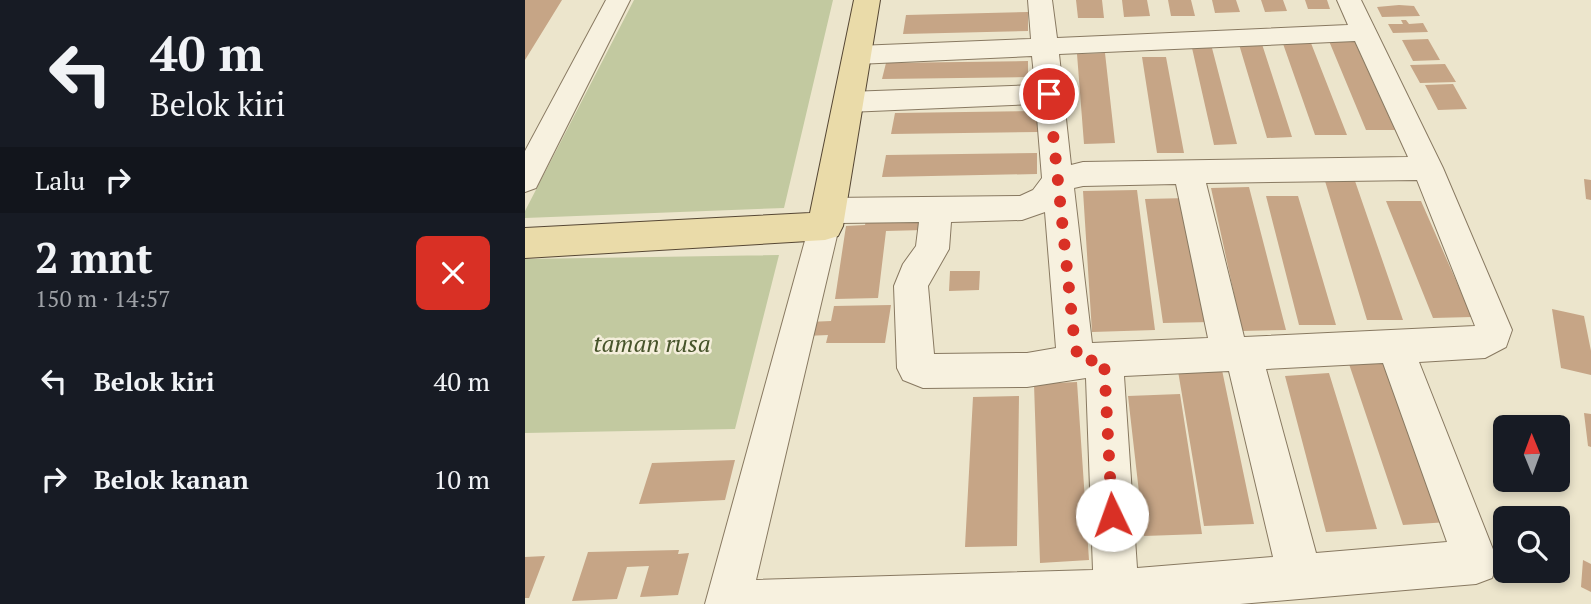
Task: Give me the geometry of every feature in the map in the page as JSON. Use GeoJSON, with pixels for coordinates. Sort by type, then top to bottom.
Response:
{"type":"FeatureCollection","features":[{"type":"Feature","properties":{"kind":"main road"},"geometry":{"type":"LineString","coordinates":[[525,243],[827,219],[867,0]]}},
{"type":"Feature","properties":{"kind":"street"},"geometry":{"type":"LineString","coordinates":[[525,180],[618,0]]}},
{"type":"Feature","properties":{"kind":"street"},"geometry":{"type":"LineString","coordinates":[[1040,0],[1075,347],[1092,360],[1116,592]]}},
{"type":"Feature","properties":{"kind":"street"},"geometry":{"type":"LineString","coordinates":[[936,210],[932,249],[915,274],[911,286],[916,368],[923,371],[1027,370],[1092,360],[1485,342],[1493,336],[1494,330],[1428,168],[1349,0]]}},
{"type":"Feature","properties":{"kind":"street"},"geometry":{"type":"LineString","coordinates":[[857,55],[1366,32]]}},
{"type":"Feature","properties":{"kind":"street"},"geometry":{"type":"LineString","coordinates":[[848,102],[1049,94]]}},
{"type":"Feature","properties":{"kind":"street"},"geometry":{"type":"LineString","coordinates":[[1395,347],[1476,562],[1116,592],[728,604],[827,219],[936,210],[1028,207],[1044,199],[1057,181],[1083,174],[1428,168]]}},
{"type":"Feature","properties":{"kind":"street"},"geometry":{"type":"LineString","coordinates":[[1188,171],[1300,576]]}},
{"type":"Feature","properties":{"kind":"green space"},"geometry":{"type":"Polygon","coordinates":[[[634,0],[833,0],[784,208],[525,218],[525,211],[634,0]]]}},
{"type":"Feature","properties":{"kind":"green space","name":"taman rusa"},"geometry":{"type":"Polygon","coordinates":[[[779,255],[735,429],[525,433],[525,259],[779,255]]]}},
{"type":"Feature","properties":{"kind":"building"},"geometry":{"type":"Polygon","coordinates":[[[525,0],[562,0],[525,60],[525,0]]]}},
{"type":"Feature","properties":{"kind":"building"},"geometry":{"type":"Polygon","coordinates":[[[1076,0],[1102,0],[1104,18],[1078,18],[1076,0]]]}},
{"type":"Feature","properties":{"kind":"building"},"geometry":{"type":"Polygon","coordinates":[[[1122,0],[1147,0],[1150,16],[1124,17],[1122,0]]]}},
{"type":"Feature","properties":{"kind":"building"},"geometry":{"type":"Polygon","coordinates":[[[1168,0],[1191,0],[1195,16],[1171,16],[1168,0]]]}},
{"type":"Feature","properties":{"kind":"building"},"geometry":{"type":"Polygon","coordinates":[[[1212,0],[1236,0],[1240,12],[1215,13],[1212,0]]]}},
{"type":"Feature","properties":{"kind":"building"},"geometry":{"type":"Polygon","coordinates":[[[1261,0],[1283,0],[1287,11],[1265,12],[1261,0]]]}},
{"type":"Feature","properties":{"kind":"building"},"geometry":{"type":"Polygon","coordinates":[[[1305,0],[1327,0],[1330,9],[1308,9],[1305,0]]]}},
{"type":"Feature","properties":{"kind":"building"},"geometry":{"type":"Polygon","coordinates":[[[1414,6],[1420,16],[1382,17],[1377,7],[1414,6]]]}},
{"type":"Feature","properties":{"kind":"building"},"geometry":{"type":"Polygon","coordinates":[[[1028,12],[1028,31],[903,34],[906,15],[1028,12]]]}},
{"type":"Feature","properties":{"kind":"building"},"geometry":{"type":"Polygon","coordinates":[[[1401,20],[1406,20],[1409,24],[1423,23],[1428,32],[1393,33],[1388,24],[1403,24],[1401,20]]]}},
{"type":"Feature","properties":{"kind":"building"},"geometry":{"type":"Polygon","coordinates":[[[1281,38],[1309,38],[1347,135],[1315,135],[1281,38]]]}},
{"type":"Feature","properties":{"kind":"building"},"geometry":{"type":"Polygon","coordinates":[[[1428,39],[1440,60],[1413,61],[1402,40],[1428,39]]]}},
{"type":"Feature","properties":{"kind":"building"},"geometry":{"type":"Polygon","coordinates":[[[1354,40],[1395,130],[1366,130],[1329,41],[1354,40]]]}},
{"type":"Feature","properties":{"kind":"building"},"geometry":{"type":"Polygon","coordinates":[[[1238,41],[1261,41],[1292,137],[1267,138],[1238,41]]]}},
{"type":"Feature","properties":{"kind":"building"},"geometry":{"type":"Polygon","coordinates":[[[1192,48],[1212,48],[1237,144],[1214,145],[1192,48]]]}},
{"type":"Feature","properties":{"kind":"building"},"geometry":{"type":"Polygon","coordinates":[[[1105,53],[1115,143],[1084,144],[1077,54],[1105,53]]]}},
{"type":"Feature","properties":{"kind":"building"},"geometry":{"type":"Polygon","coordinates":[[[1142,57],[1166,57],[1184,153],[1157,153],[1142,57]]]}},
{"type":"Feature","properties":{"kind":"building"},"geometry":{"type":"Polygon","coordinates":[[[1028,61],[1028,77],[882,79],[886,63],[1028,61]]]}},
{"type":"Feature","properties":{"kind":"building"},"geometry":{"type":"Polygon","coordinates":[[[1445,64],[1456,82],[1420,83],[1410,65],[1445,64]]]}},
{"type":"Feature","properties":{"kind":"building"},"geometry":{"type":"Polygon","coordinates":[[[1453,84],[1467,109],[1438,110],[1425,85],[1453,84]]]}},
{"type":"Feature","properties":{"kind":"building"},"geometry":{"type":"Polygon","coordinates":[[[1039,111],[1039,132],[891,134],[895,113],[1039,111]]]}},
{"type":"Feature","properties":{"kind":"building"},"geometry":{"type":"Polygon","coordinates":[[[1037,153],[1037,174],[882,177],[886,155],[1037,153]]]}},
{"type":"Feature","properties":{"kind":"building"},"geometry":{"type":"Polygon","coordinates":[[[1584,179],[1591,180],[1591,200],[1586,199],[1584,179]]]}},
{"type":"Feature","properties":{"kind":"building"},"geometry":{"type":"Polygon","coordinates":[[[1325,181],[1355,181],[1403,320],[1367,320],[1325,181]]]}},
{"type":"Feature","properties":{"kind":"building"},"geometry":{"type":"Polygon","coordinates":[[[1249,187],[1286,330],[1242,331],[1211,188],[1249,187]]]}},
{"type":"Feature","properties":{"kind":"building"},"geometry":{"type":"Polygon","coordinates":[[[1137,190],[1155,330],[1092,332],[1083,191],[1137,190]]]}},
{"type":"Feature","properties":{"kind":"building"},"geometry":{"type":"Polygon","coordinates":[[[1266,196],[1298,196],[1336,325],[1299,325],[1266,196]]]}},
{"type":"Feature","properties":{"kind":"building"},"geometry":{"type":"Polygon","coordinates":[[[1188,198],[1211,322],[1163,323],[1145,199],[1188,198]]]}},
{"type":"Feature","properties":{"kind":"building"},"geometry":{"type":"Polygon","coordinates":[[[1386,201],[1421,201],[1472,317],[1433,318],[1386,201]]]}},
{"type":"Feature","properties":{"kind":"building"},"geometry":{"type":"Polygon","coordinates":[[[926,215],[924,230],[886,231],[878,298],[835,299],[846,226],[865,225],[867,216],[926,215]]]}},
{"type":"Feature","properties":{"kind":"building"},"geometry":{"type":"Polygon","coordinates":[[[950,271],[980,271],[979,290],[949,291],[950,271]]]}},
{"type":"Feature","properties":{"kind":"building"},"geometry":{"type":"Polygon","coordinates":[[[891,305],[885,343],[826,343],[828,335],[805,336],[808,322],[831,321],[834,306],[891,305]]]}},
{"type":"Feature","properties":{"kind":"building"},"geometry":{"type":"Polygon","coordinates":[[[1552,309],[1584,316],[1591,351],[1591,375],[1561,368],[1552,309]]]}},
{"type":"Feature","properties":{"kind":"building"},"geometry":{"type":"Polygon","coordinates":[[[1388,362],[1448,522],[1403,525],[1349,364],[1388,362]]]}},
{"type":"Feature","properties":{"kind":"building"},"geometry":{"type":"Polygon","coordinates":[[[1222,370],[1254,524],[1204,526],[1178,371],[1222,370]]]}},
{"type":"Feature","properties":{"kind":"building"},"geometry":{"type":"Polygon","coordinates":[[[1329,373],[1377,529],[1326,532],[1285,376],[1329,373]]]}},
{"type":"Feature","properties":{"kind":"building"},"geometry":{"type":"Polygon","coordinates":[[[1077,382],[1089,560],[1040,563],[1034,384],[1077,382]]]}},
{"type":"Feature","properties":{"kind":"building"},"geometry":{"type":"Polygon","coordinates":[[[1180,394],[1202,534],[1144,536],[1128,396],[1180,394]]]}},
{"type":"Feature","properties":{"kind":"building"},"geometry":{"type":"Polygon","coordinates":[[[1019,396],[1017,546],[965,547],[973,397],[1019,396]]]}},
{"type":"Feature","properties":{"kind":"building"},"geometry":{"type":"Polygon","coordinates":[[[1584,413],[1591,414],[1591,447],[1588,446],[1584,413]]]}},
{"type":"Feature","properties":{"kind":"building"},"geometry":{"type":"Polygon","coordinates":[[[735,460],[725,500],[639,504],[652,463],[735,460]]]}},
{"type":"Feature","properties":{"kind":"building"},"geometry":{"type":"Polygon","coordinates":[[[679,550],[678,554],[689,553],[678,595],[640,597],[649,566],[627,567],[617,599],[572,601],[588,552],[679,550]]]}},
{"type":"Feature","properties":{"kind":"building"},"geometry":{"type":"Polygon","coordinates":[[[545,556],[529,598],[525,598],[525,557],[545,556]]]}},
{"type":"Feature","properties":{"kind":"building"},"geometry":{"type":"Polygon","coordinates":[[[1583,560],[1591,564],[1591,592],[1581,587],[1583,560]]]}},
{"type":"Feature","properties":{"kind":"route"},"geometry":{"type":"LineString","coordinates":[[1049,94],[1075,347],[1080,361],[1104,360],[1112,515]]}}]}
